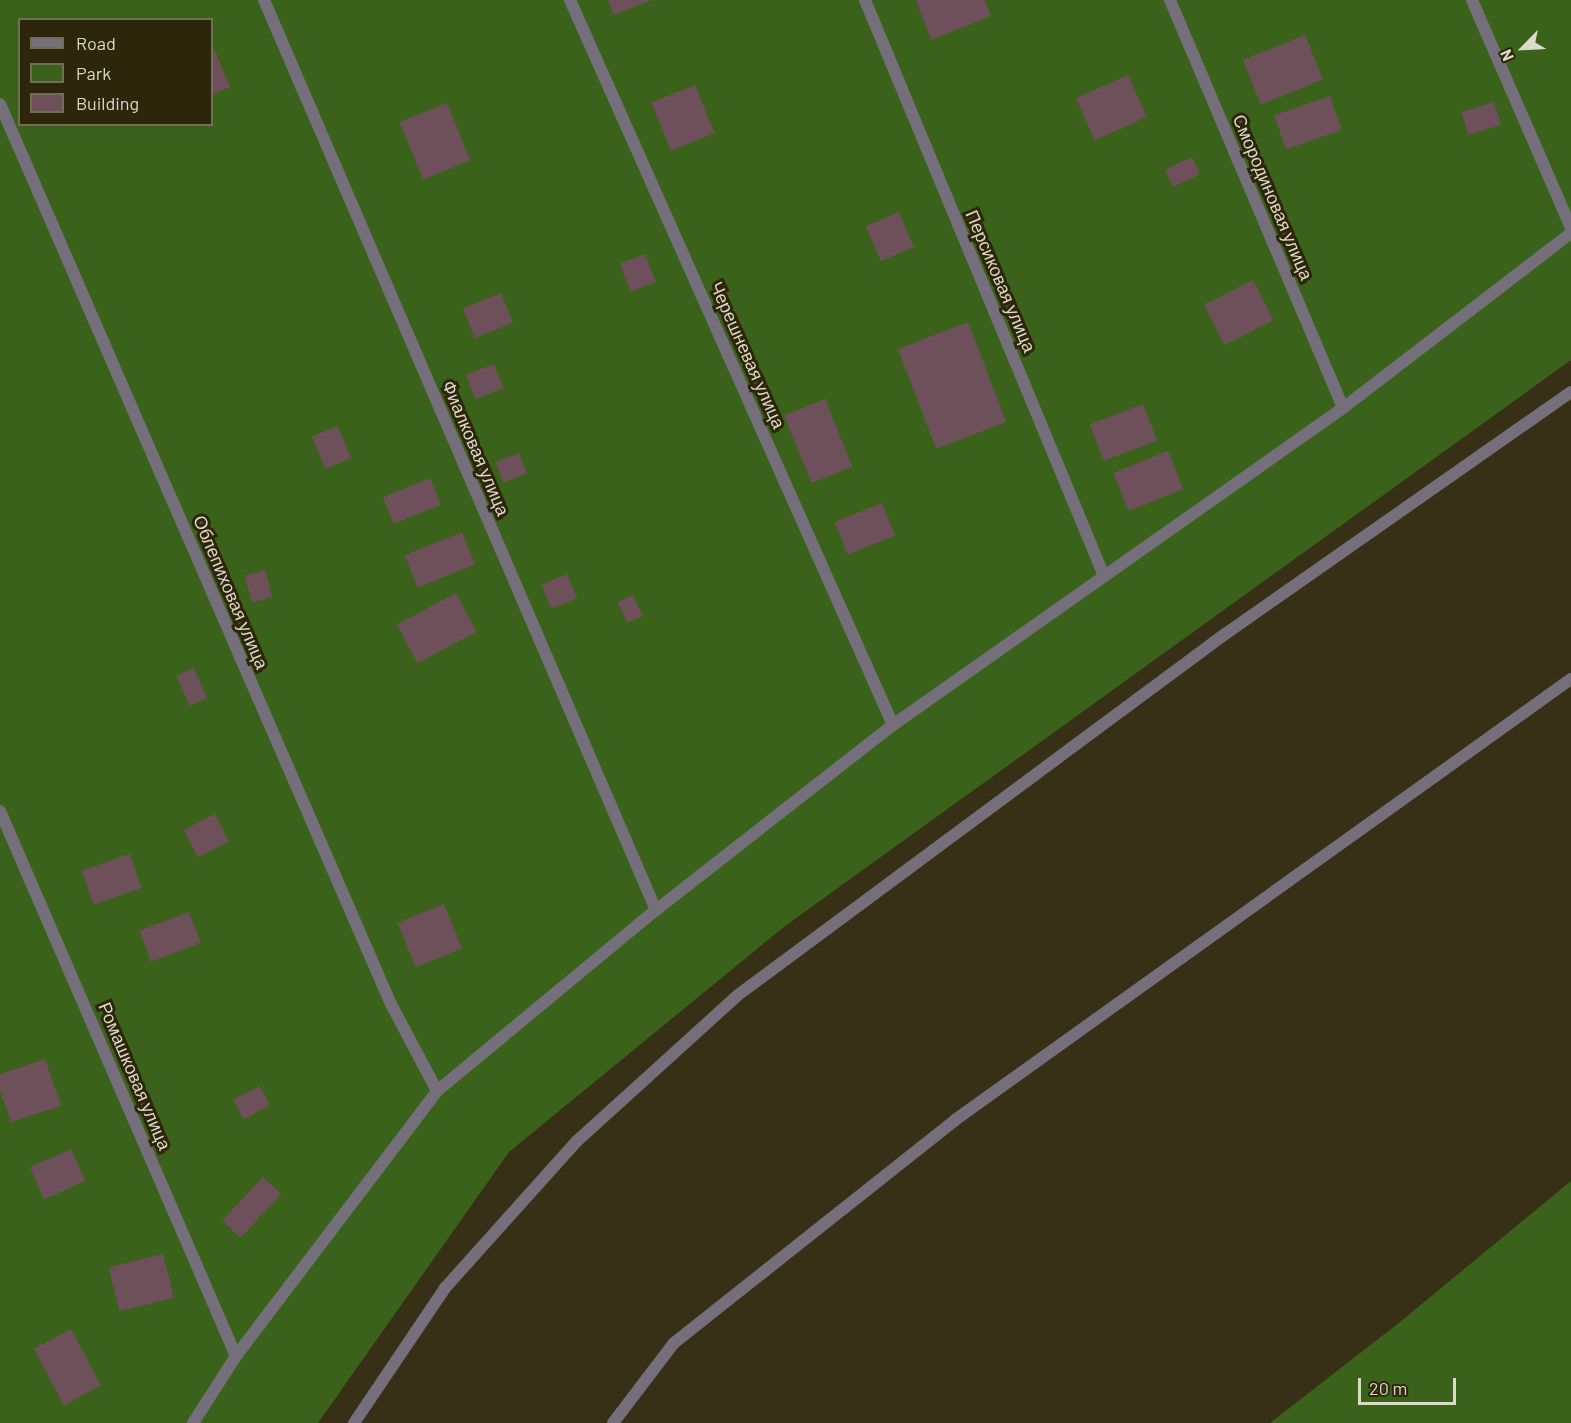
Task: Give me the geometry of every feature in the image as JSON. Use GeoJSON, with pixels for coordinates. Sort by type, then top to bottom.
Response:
{"type":"FeatureCollection","features":[{"type":"Feature","properties":{"kind":"street","name":"Фиалковая улица"},"geometry":{"type":"LineString","coordinates":[[264,0],[656,910]]}},
{"type":"Feature","properties":{"kind":"street","name":"Черешневая улица"},"geometry":{"type":"LineString","coordinates":[[570,0],[893,725]]}},
{"type":"Feature","properties":{"kind":"street","name":"Персиковая улица"},"geometry":{"type":"LineString","coordinates":[[865,0],[1104,576]]}},
{"type":"Feature","properties":{"kind":"street","name":"Смородиновая улица"},"geometry":{"type":"LineString","coordinates":[[1170,0],[1343,408]]}},
{"type":"Feature","properties":{"kind":"street"},"geometry":{"type":"LineString","coordinates":[[1472,0],[1571,228]]}},
{"type":"Feature","properties":{"kind":"street","name":"Облепиховая улица"},"geometry":{"type":"LineString","coordinates":[[0,104],[391,1004],[436,1091]]}},
{"type":"Feature","properties":{"kind":"street"},"geometry":{"type":"LineString","coordinates":[[193,1423],[236,1356],[436,1091],[656,910],[893,725],[1343,408],[1571,233]]}},
{"type":"Feature","properties":{"kind":"street"},"geometry":{"type":"LineString","coordinates":[[354,1423],[445,1288],[476,1253],[577,1141],[738,995],[1221,637],[1571,392]]}},
{"type":"Feature","properties":{"kind":"street"},"geometry":{"type":"LineString","coordinates":[[613,1423],[674,1343],[955,1120],[1571,679]]}},
{"type":"Feature","properties":{"kind":"street","name":"Ромашковая улица"},"geometry":{"type":"LineString","coordinates":[[0,811],[236,1356]]}},
{"type":"Feature","properties":{"kind":"green space"},"geometry":{"type":"Polygon","coordinates":[[[0,0],[1571,0],[1571,360],[785,926],[509,1152],[318,1423],[0,1423],[0,0]]]}},
{"type":"Feature","properties":{"kind":"green space"},"geometry":{"type":"Polygon","coordinates":[[[1571,1181],[1571,1423],[1270,1423],[1400,1322],[1571,1181]]]}},
{"type":"Feature","properties":{"kind":"building"},"geometry":{"type":"Polygon","coordinates":[[[608,0],[652,0],[614,15],[608,0]]]}},
{"type":"Feature","properties":{"kind":"building"},"geometry":{"type":"Polygon","coordinates":[[[916,0],[985,0],[991,16],[931,40],[916,0]]]}},
{"type":"Feature","properties":{"kind":"building"},"geometry":{"type":"Polygon","coordinates":[[[1305,35],[1323,80],[1261,105],[1243,60],[1305,35]]]}},
{"type":"Feature","properties":{"kind":"building"},"geometry":{"type":"Polygon","coordinates":[[[213,50],[230,87],[213,94],[213,50]]]}},
{"type":"Feature","properties":{"kind":"building"},"geometry":{"type":"Polygon","coordinates":[[[1128,75],[1147,117],[1095,140],[1076,98],[1128,75]]]}},
{"type":"Feature","properties":{"kind":"building"},"geometry":{"type":"Polygon","coordinates":[[[695,85],[714,133],[671,151],[651,103],[695,85]]]}},
{"type":"Feature","properties":{"kind":"building"},"geometry":{"type":"Polygon","coordinates":[[[1330,96],[1342,130],[1286,149],[1274,115],[1330,96]]]}},
{"type":"Feature","properties":{"kind":"building"},"geometry":{"type":"Polygon","coordinates":[[[1494,102],[1501,125],[1469,135],[1461,112],[1494,102]]]}},
{"type":"Feature","properties":{"kind":"building"},"geometry":{"type":"Polygon","coordinates":[[[447,103],[470,160],[423,180],[400,122],[447,103]]]}},
{"type":"Feature","properties":{"kind":"building"},"geometry":{"type":"Polygon","coordinates":[[[1192,157],[1200,174],[1173,187],[1165,170],[1192,157]]]}},
{"type":"Feature","properties":{"kind":"building"},"geometry":{"type":"Polygon","coordinates":[[[899,212],[914,247],[881,261],[866,226],[899,212]]]}},
{"type":"Feature","properties":{"kind":"building"},"geometry":{"type":"Polygon","coordinates":[[[645,254],[656,282],[631,292],[620,264],[645,254]]]}},
{"type":"Feature","properties":{"kind":"building"},"geometry":{"type":"Polygon","coordinates":[[[1253,280],[1273,320],[1224,345],[1204,305],[1253,280]]]}},
{"type":"Feature","properties":{"kind":"building"},"geometry":{"type":"Polygon","coordinates":[[[501,293],[513,323],[475,338],[463,308],[501,293]]]}},
{"type":"Feature","properties":{"kind":"building"},"geometry":{"type":"Polygon","coordinates":[[[968,322],[1006,422],[936,449],[898,349],[968,322]]]}},
{"type":"Feature","properties":{"kind":"building"},"geometry":{"type":"Polygon","coordinates":[[[494,364],[503,388],[475,399],[466,375],[494,364]]]}},
{"type":"Feature","properties":{"kind":"building"},"geometry":{"type":"Polygon","coordinates":[[[825,399],[852,467],[812,483],[784,415],[825,399]]]}},
{"type":"Feature","properties":{"kind":"building"},"geometry":{"type":"Polygon","coordinates":[[[1143,404],[1157,440],[1104,461],[1090,424],[1143,404]]]}},
{"type":"Feature","properties":{"kind":"building"},"geometry":{"type":"Polygon","coordinates":[[[338,426],[351,458],[325,469],[312,436],[338,426]]]}},
{"type":"Feature","properties":{"kind":"building"},"geometry":{"type":"Polygon","coordinates":[[[1168,451],[1183,489],[1129,511],[1113,473],[1168,451]]]}},
{"type":"Feature","properties":{"kind":"building"},"geometry":{"type":"Polygon","coordinates":[[[519,453],[527,474],[504,482],[496,462],[519,453]]]}},
{"type":"Feature","properties":{"kind":"building"},"geometry":{"type":"Polygon","coordinates":[[[430,478],[441,505],[394,524],[383,497],[430,478]]]}},
{"type":"Feature","properties":{"kind":"building"},"geometry":{"type":"Polygon","coordinates":[[[882,503],[895,535],[848,555],[835,522],[882,503]]]}},
{"type":"Feature","properties":{"kind":"building"},"geometry":{"type":"Polygon","coordinates":[[[462,532],[475,564],[418,588],[405,555],[462,532]]]}},
{"type":"Feature","properties":{"kind":"building"},"geometry":{"type":"Polygon","coordinates":[[[265,570],[272,597],[252,602],[245,575],[265,570]]]}},
{"type":"Feature","properties":{"kind":"building"},"geometry":{"type":"Polygon","coordinates":[[[567,574],[577,598],[551,609],[541,585],[567,574]]]}},
{"type":"Feature","properties":{"kind":"building"},"geometry":{"type":"Polygon","coordinates":[[[456,593],[477,632],[417,663],[397,624],[456,593]]]}},
{"type":"Feature","properties":{"kind":"building"},"geometry":{"type":"Polygon","coordinates":[[[633,595],[643,616],[627,623],[618,602],[633,595]]]}},
{"type":"Feature","properties":{"kind":"building"},"geometry":{"type":"Polygon","coordinates":[[[194,668],[207,698],[189,706],[177,675],[194,668]]]}},
{"type":"Feature","properties":{"kind":"building"},"geometry":{"type":"Polygon","coordinates":[[[215,814],[229,842],[198,858],[184,830],[215,814]]]}},
{"type":"Feature","properties":{"kind":"building"},"geometry":{"type":"Polygon","coordinates":[[[130,854],[142,888],[93,905],[82,871],[130,854]]]}},
{"type":"Feature","properties":{"kind":"building"},"geometry":{"type":"Polygon","coordinates":[[[444,904],[462,949],[416,967],[398,923],[444,904]]]}},
{"type":"Feature","properties":{"kind":"building"},"geometry":{"type":"Polygon","coordinates":[[[189,912],[201,943],[151,962],[140,931],[189,912]]]}},
{"type":"Feature","properties":{"kind":"building"},"geometry":{"type":"Polygon","coordinates":[[[45,1059],[61,1106],[11,1122],[0,1090],[0,1074],[45,1059]]]}},
{"type":"Feature","properties":{"kind":"building"},"geometry":{"type":"Polygon","coordinates":[[[260,1086],[270,1106],[243,1119],[233,1100],[260,1086]]]}},
{"type":"Feature","properties":{"kind":"building"},"geometry":{"type":"Polygon","coordinates":[[[71,1149],[85,1181],[44,1199],[30,1167],[71,1149]]]}},
{"type":"Feature","properties":{"kind":"building"},"geometry":{"type":"Polygon","coordinates":[[[263,1177],[281,1194],[240,1238],[222,1221],[263,1177]]]}},
{"type":"Feature","properties":{"kind":"building"},"geometry":{"type":"Polygon","coordinates":[[[163,1254],[174,1298],[120,1311],[109,1268],[163,1254]]]}},
{"type":"Feature","properties":{"kind":"building"},"geometry":{"type":"Polygon","coordinates":[[[71,1329],[101,1386],[64,1405],[34,1349],[71,1329]]]}}]}
